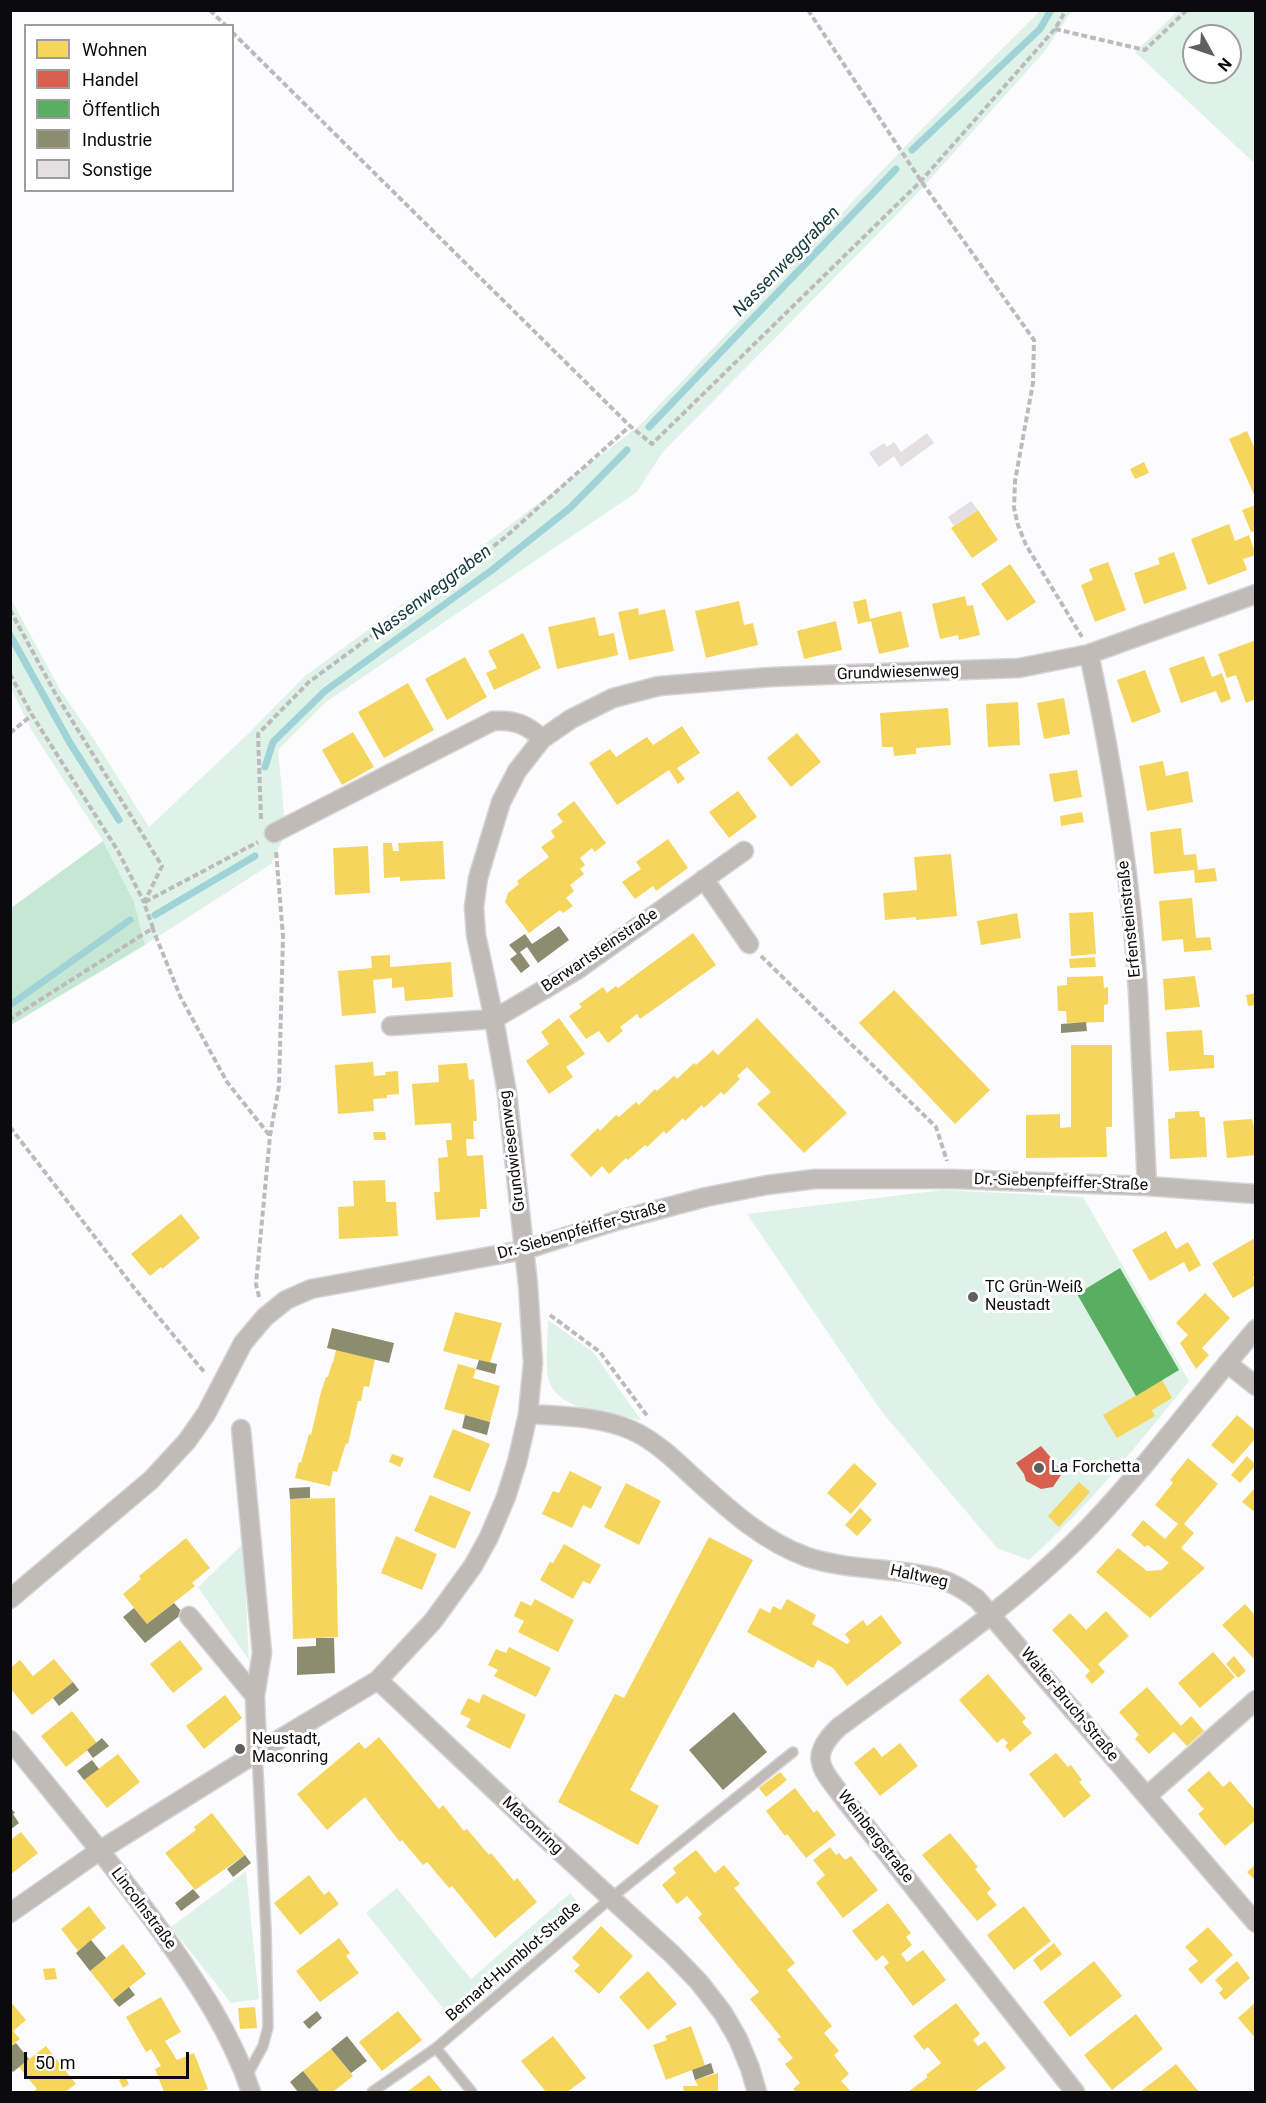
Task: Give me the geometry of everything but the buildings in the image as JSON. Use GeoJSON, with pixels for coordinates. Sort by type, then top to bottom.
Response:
{"type":"FeatureCollection","features":[{"type":"Feature","properties":{"kind":"street","name":"Grundwiesenweg"},"geometry":{"type":"LineString","coordinates":[[378,1680],[434,1621],[489,1537],[506,1497],[528,1414],[533,1363],[524,1250],[507,1093],[476,935],[474,907],[478,878],[501,802],[517,771],[543,739],[571,719],[613,698],[659,686],[770,677],[1019,668],[1089,654],[1256,594]]}},
{"type":"Feature","properties":{"kind":"street","name":"Erfensteinstraße"},"geometry":{"type":"LineString","coordinates":[[1089,654],[1113,774],[1127,882],[1137,989],[1147,1186]]}},
{"type":"Feature","properties":{"kind":"street"},"geometry":{"type":"LineString","coordinates":[[274,833],[493,721],[506,720],[519,723],[530,727],[543,739]]}},
{"type":"Feature","properties":{"kind":"street","name":"Berwartsteinstraße"},"geometry":{"type":"LineString","coordinates":[[494,1019],[577,970],[744,851]]}},
{"type":"Feature","properties":{"kind":"street"},"geometry":{"type":"LineString","coordinates":[[704,879],[749,944]]}},
{"type":"Feature","properties":{"kind":"street"},"geometry":{"type":"LineString","coordinates":[[391,1026],[494,1019]]}},
{"type":"Feature","properties":{"kind":"street","name":"Dr.-Siebenpfeiffer-Straße"},"geometry":{"type":"LineString","coordinates":[[10,1599],[150,1480],[187,1441],[219,1390],[243,1343],[265,1317],[286,1300],[310,1289],[524,1250],[619,1220],[695,1200],[766,1185],[815,1179],[953,1179],[1147,1186],[1256,1194]]}},
{"type":"Feature","properties":{"kind":"street"},"geometry":{"type":"LineString","coordinates":[[991,1614],[1048,1566],[1091,1525],[1256,1329]]}},
{"type":"Feature","properties":{"kind":"street"},"geometry":{"type":"LineString","coordinates":[[1227,1363],[1256,1386]]}},
{"type":"Feature","properties":{"kind":"street","name":"Haltweg"},"geometry":{"type":"LineString","coordinates":[[528,1414],[580,1418],[609,1423],[630,1430],[647,1439],[671,1457],[729,1509],[779,1544],[807,1557],[838,1564],[937,1578],[958,1586],[977,1599],[991,1614]]}},
{"type":"Feature","properties":{"kind":"street"},"geometry":{"type":"LineString","coordinates":[[242,1429],[262,1653],[255,1696],[257,1753]]}},
{"type":"Feature","properties":{"kind":"street","name":"Walter-Bruch-Straße"},"geometry":{"type":"LineString","coordinates":[[991,1614],[1256,1923]]}},
{"type":"Feature","properties":{"kind":"street","name":"Weinbergstraße"},"geometry":{"type":"LineString","coordinates":[[991,1614],[839,1727],[826,1739],[820,1750],[820,1756],[830,1779],[845,1800],[1075,2092]]}},
{"type":"Feature","properties":{"kind":"street"},"geometry":{"type":"LineString","coordinates":[[189,1616],[255,1696]]}},
{"type":"Feature","properties":{"kind":"street"},"geometry":{"type":"LineString","coordinates":[[10,1913],[99,1851],[378,1680]]}},
{"type":"Feature","properties":{"kind":"street","name":"Maconring"},"geometry":{"type":"LineString","coordinates":[[378,1680],[672,1954],[699,1982],[723,2013],[738,2039],[757,2092]]}},
{"type":"Feature","properties":{"kind":"street"},"geometry":{"type":"LineString","coordinates":[[1147,1796],[1256,1700]]}},
{"type":"Feature","properties":{"kind":"street","name":"Lincolnstraße"},"geometry":{"type":"LineString","coordinates":[[10,1740],[143,1907],[194,1977],[230,2039],[248,2085]]}},
{"type":"Feature","properties":{"kind":"lane","name":"Bernard-Humblot-Straße"},"geometry":{"type":"LineString","coordinates":[[372,2092],[436,2048],[611,1898],[793,1752]]}},
{"type":"Feature","properties":{"kind":"lane"},"geometry":{"type":"LineString","coordinates":[[248,2085],[268,2027],[266,1930],[257,1753]]}},
{"type":"Feature","properties":{"kind":"lane"},"geometry":{"type":"LineString","coordinates":[[436,2048],[472,2092]]}},
{"type":"Feature","properties":{"kind":"path"},"geometry":{"type":"LineString","coordinates":[[210,10],[224,24]]}},
{"type":"Feature","properties":{"kind":"path"},"geometry":{"type":"LineString","coordinates":[[808,10],[921,181],[1034,340],[1033,383],[1016,481],[1014,508],[1026,545],[1076,626],[1089,654]]}},
{"type":"Feature","properties":{"kind":"path"},"geometry":{"type":"LineString","coordinates":[[234,34],[630,426],[651,444],[921,181],[1055,29],[1066,10]]}},
{"type":"Feature","properties":{"kind":"path"},"geometry":{"type":"LineString","coordinates":[[1055,29],[1145,50],[1187,10]]}},
{"type":"Feature","properties":{"kind":"path"},"geometry":{"type":"LineString","coordinates":[[265,1317],[256,1284],[270,1136],[279,1086],[283,936],[274,833],[261,821],[258,734],[309,682],[503,538],[630,426]]}},
{"type":"Feature","properties":{"kind":"path"},"geometry":{"type":"LineString","coordinates":[[10,610],[55,693],[162,866],[144,903]]}},
{"type":"Feature","properties":{"kind":"path"},"geometry":{"type":"LineString","coordinates":[[10,674],[32,716],[117,851],[144,903],[181,998],[227,1082],[270,1136]]}},
{"type":"Feature","properties":{"kind":"path"},"geometry":{"type":"LineString","coordinates":[[10,733],[32,716]]}},
{"type":"Feature","properties":{"kind":"path"},"geometry":{"type":"LineString","coordinates":[[144,903],[274,833]]}},
{"type":"Feature","properties":{"kind":"path"},"geometry":{"type":"LineString","coordinates":[[10,1019],[153,928]]}},
{"type":"Feature","properties":{"kind":"path"},"geometry":{"type":"LineString","coordinates":[[749,944],[936,1127],[953,1179]]}},
{"type":"Feature","properties":{"kind":"path"},"geometry":{"type":"LineString","coordinates":[[10,1127],[128,1280],[219,1390]]}},
{"type":"Feature","properties":{"kind":"path"},"geometry":{"type":"LineString","coordinates":[[529,1300],[600,1352],[648,1415],[647,1439]]}},
{"type":"Feature","properties":{"kind":"green space"},"geometry":{"type":"Polygon","coordinates":[[[1039,11],[1072,11],[1044,52],[915,196],[662,453],[637,492],[326,702],[278,750],[286,833],[271,864],[145,945],[134,902],[103,841],[32,731],[11,689],[10,597],[59,688],[149,827],[247,735],[305,676],[497,535],[640,425],[917,134],[1039,11]]]}},
{"type":"Feature","properties":{"kind":"green space"},"geometry":{"type":"Polygon","coordinates":[[[1178,11],[1255,11],[1255,162],[1135,52],[1178,11]]]}},
{"type":"Feature","properties":{"kind":"green space"},"geometry":{"type":"Polygon","coordinates":[[[103,841],[134,902],[145,945],[11,1025],[11,908],[103,841]]]}},
{"type":"Feature","properties":{"kind":"green space","name":"TC Grün-Weiß Neustadt"},"geometry":{"type":"Polygon","coordinates":[[[943,1190],[1083,1197],[1189,1381],[1093,1496],[1029,1560],[997,1548],[882,1412],[747,1214],[943,1190]]]}},
{"type":"Feature","properties":{"kind":"green space"},"geometry":{"type":"Polygon","coordinates":[[[548,1320],[593,1352],[641,1420],[589,1410],[575,1405],[554,1391],[549,1381],[547,1368],[548,1320]]]}},
{"type":"Feature","properties":{"kind":"green space"},"geometry":{"type":"Polygon","coordinates":[[[243,1544],[249,1660],[198,1587],[243,1544]]]}},
{"type":"Feature","properties":{"kind":"green space"},"geometry":{"type":"Polygon","coordinates":[[[246,1871],[259,1999],[231,2003],[171,1927],[246,1871]]]}},
{"type":"Feature","properties":{"kind":"green space"},"geometry":{"type":"Polygon","coordinates":[[[397,1888],[471,1979],[570,1893],[585,1911],[455,2023],[366,1913],[397,1888]]]}},
{"type":"Feature","properties":{"kind":"waterway","name":"Nassenweggraben"},"geometry":{"type":"LineString","coordinates":[[912,150],[1040,29],[1051,10]]}},
{"type":"Feature","properties":{"kind":"waterway","name":"Nassenweggraben"},"geometry":{"type":"LineString","coordinates":[[649,427],[896,169]]}},
{"type":"Feature","properties":{"kind":"waterway","name":"Nassenweggraben"},"geometry":{"type":"LineString","coordinates":[[265,767],[273,742],[325,691],[492,570],[570,508],[627,450]]}},
{"type":"Feature","properties":{"kind":"waterway"},"geometry":{"type":"LineString","coordinates":[[10,635],[70,743],[119,820]]}},
{"type":"Feature","properties":{"kind":"waterway","name":"Nassenweggraben"},"geometry":{"type":"LineString","coordinates":[[155,915],[255,856]]}},
{"type":"Feature","properties":{"kind":"waterway","name":"Nassenweggraben"},"geometry":{"type":"LineString","coordinates":[[10,1005],[130,920]]}},
{"type":"Feature","properties":{"kind":"place","name":"TC Grün-Weiß Neustadt"},"geometry":{"type":"Point","coordinates":[973,1297]}},
{"type":"Feature","properties":{"kind":"place","name":"La Forchetta"},"geometry":{"type":"Point","coordinates":[1039,1468]}},
{"type":"Feature","properties":{"kind":"place","name":"Neustadt, Maconring"},"geometry":{"type":"Point","coordinates":[240,1749]}}]}
